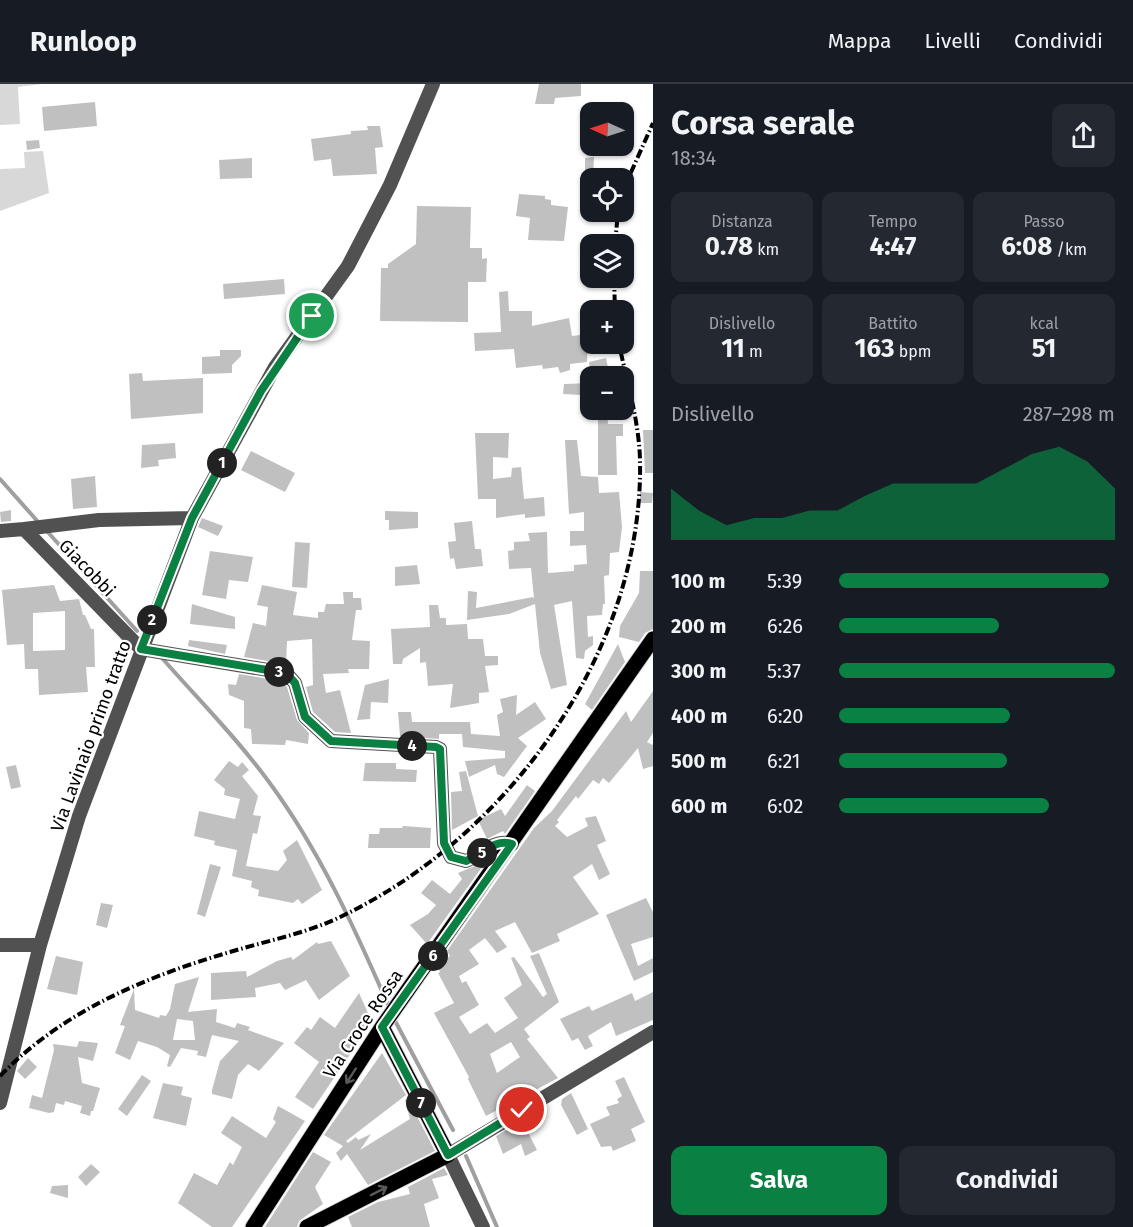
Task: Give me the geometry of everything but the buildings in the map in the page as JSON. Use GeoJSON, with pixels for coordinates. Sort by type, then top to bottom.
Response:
{"type":"FeatureCollection","features":[{"type":"Feature","properties":{"kind":"main road","name":"Via Croce Rossa"},"geometry":{"type":"LineString","coordinates":[[253,1227],[384,1025],[653,639]]}},
{"type":"Feature","properties":{"kind":"main road"},"geometry":{"type":"LineString","coordinates":[[308,1227],[448,1155],[384,1025]]}},
{"type":"Feature","properties":{"kind":"street","name":"Via Lavinaio primo tratto"},"geometry":{"type":"LineString","coordinates":[[0,1104],[40,945],[79,816],[192,518],[275,367],[348,266],[390,185],[433,84]]}},
{"type":"Feature","properties":{"kind":"street"},"geometry":{"type":"LineString","coordinates":[[0,531],[99,520],[192,518]]}},
{"type":"Feature","properties":{"kind":"street","name":"Giacobbi"},"geometry":{"type":"LineString","coordinates":[[29,528],[141,649]]}},
{"type":"Feature","properties":{"kind":"street"},"geometry":{"type":"LineString","coordinates":[[141,649],[286,673],[295,683],[305,717],[331,741],[436,747],[441,753],[444,843],[451,857],[466,861],[493,844],[504,841],[512,844]]}},
{"type":"Feature","properties":{"kind":"street"},"geometry":{"type":"LineString","coordinates":[[0,945],[40,945]]}},
{"type":"Feature","properties":{"kind":"street"},"geometry":{"type":"LineString","coordinates":[[483,1227],[448,1155],[653,1032]]}},
{"type":"Feature","properties":{"kind":"shaded area"},"geometry":{"type":"Polygon","coordinates":[[[0,84],[41,84],[18,87],[20,124],[0,125],[0,84]]]}},
{"type":"Feature","properties":{"kind":"shaded area"},"geometry":{"type":"Polygon","coordinates":[[[43,151],[49,193],[0,211],[0,169],[25,168],[24,152],[43,151]]]}},
{"type":"Feature","properties":{"kind":"waterway"},"geometry":{"type":"LineString","coordinates":[[0,479],[40,524]]}},
{"type":"Feature","properties":{"kind":"waterway"},"geometry":{"type":"LineString","coordinates":[[45,529],[137,631]]}},
{"type":"Feature","properties":{"kind":"waterway"},"geometry":{"type":"LineString","coordinates":[[162,658],[244,750],[287,808],[335,891],[389,1007]]}},
{"type":"Feature","properties":{"kind":"waterway"},"geometry":{"type":"LineString","coordinates":[[393,1017],[453,1130]]}},
{"type":"Feature","properties":{"kind":"waterway"},"geometry":{"type":"LineString","coordinates":[[466,1156],[497,1227]]}},
{"type":"Feature","properties":{"kind":"railway"},"geometry":{"type":"LineString","coordinates":[[633,168],[653,123]]}},
{"type":"Feature","properties":{"kind":"railway"},"geometry":{"type":"LineString","coordinates":[[616,234],[617,222]]}},
{"type":"Feature","properties":{"kind":"railway"},"geometry":{"type":"LineString","coordinates":[[614,288],[615,300]]}},
{"type":"Feature","properties":{"kind":"railway"},"geometry":{"type":"LineString","coordinates":[[0,1076],[24,1053],[51,1033],[78,1015],[136,985],[198,962],[298,933],[338,918],[400,883],[457,840],[509,789],[554,731],[591,668],[618,601],[635,531],[640,460],[635,416],[621,354]]}},
{"type":"Feature","properties":{"kind":"route"},"geometry":{"type":"LineString","coordinates":[[312,316],[275,367],[192,518],[141,649],[286,673],[295,683],[305,717],[331,741],[440,749],[442,831],[444,843],[451,857],[466,861],[476,857],[493,844],[504,841],[512,844],[382,1027],[448,1155],[522,1110]]}}]}
